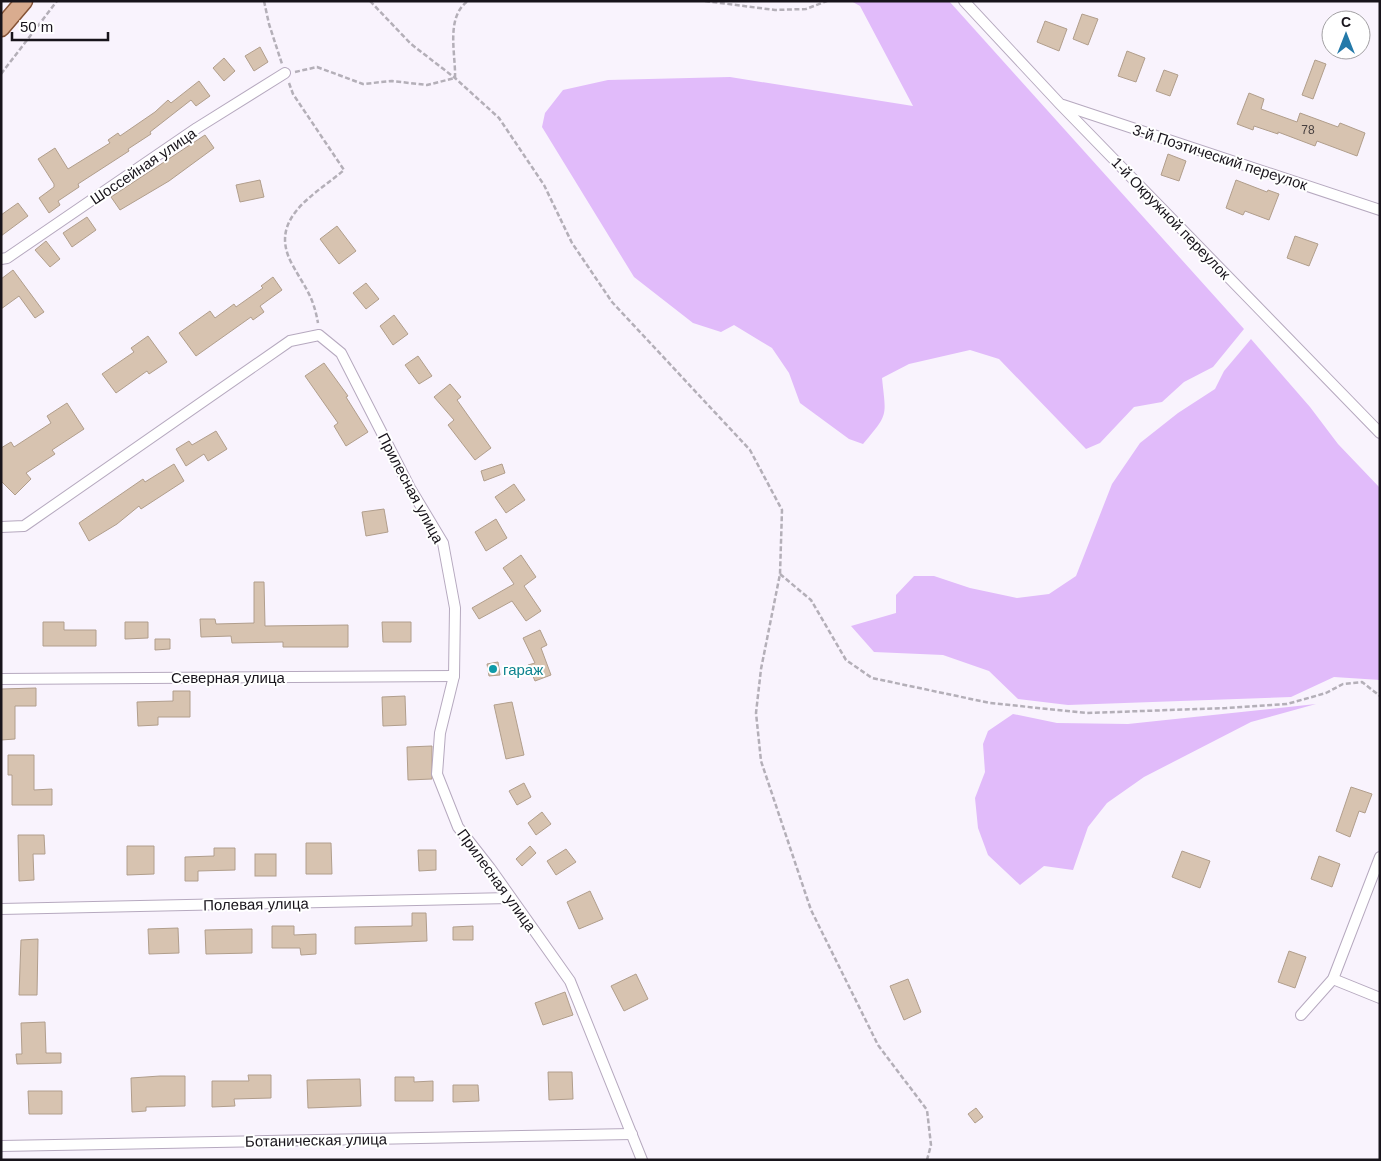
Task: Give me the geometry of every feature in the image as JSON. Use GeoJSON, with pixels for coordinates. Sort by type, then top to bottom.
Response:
{"type":"FeatureCollection","features":[{"type":"Feature","properties":{"kind":"main road"},"geometry":{"type":"LineString","coordinates":[[1,28],[24,1]]}},
{"type":"Feature","properties":{"kind":"street","name":"1-й Окружной переулок"},"geometry":{"type":"LineString","coordinates":[[964,1],[1060,104],[1380,433]]}},
{"type":"Feature","properties":{"kind":"street","name":"Шоссейная улица"},"geometry":{"type":"LineString","coordinates":[[1,259],[7,258],[197,128],[285,74]]}},
{"type":"Feature","properties":{"kind":"street","name":"3-й Поэтический переулок"},"geometry":{"type":"LineString","coordinates":[[1060,104],[1380,210]]}},
{"type":"Feature","properties":{"kind":"street"},"geometry":{"type":"LineString","coordinates":[[1,527],[24,526],[290,342],[319,335]]}},
{"type":"Feature","properties":{"kind":"street","name":"Прилесная улица"},"geometry":{"type":"LineString","coordinates":[[319,335],[341,353],[410,488],[443,543],[455,608],[454,676],[440,733],[437,774],[458,827],[570,981],[642,1160]]}},
{"type":"Feature","properties":{"kind":"street","name":"Северная улица"},"geometry":{"type":"LineString","coordinates":[[1,678],[454,676]]}},
{"type":"Feature","properties":{"kind":"street"},"geometry":{"type":"LineString","coordinates":[[1301,1015],[1333,979],[1380,857]]}},
{"type":"Feature","properties":{"kind":"street","name":"Полевая улица"},"geometry":{"type":"LineString","coordinates":[[1,909],[511,898]]}},
{"type":"Feature","properties":{"kind":"street"},"geometry":{"type":"LineString","coordinates":[[1333,979],[1380,998]]}},
{"type":"Feature","properties":{"kind":"street","name":"Ботаническая улица"},"geometry":{"type":"LineString","coordinates":[[1,1146],[632,1134]]}},
{"type":"Feature","properties":{"kind":"path"},"geometry":{"type":"LineString","coordinates":[[1,74],[57,1]]}},
{"type":"Feature","properties":{"kind":"path"},"geometry":{"type":"LineString","coordinates":[[264,1],[268,24],[293,94],[344,170],[302,203],[288,220],[284,236],[291,262],[314,302],[319,335]]}},
{"type":"Feature","properties":{"kind":"path"},"geometry":{"type":"LineString","coordinates":[[370,1],[411,44],[455,78],[499,118],[544,185],[572,243],[612,302],[750,450],[782,510],[780,574],[761,669],[756,713],[761,761],[811,910],[878,1045],[927,1110],[931,1144],[928,1160]]}},
{"type":"Feature","properties":{"kind":"path"},"geometry":{"type":"LineString","coordinates":[[455,78],[456,61],[452,42],[455,20],[462,5],[468,1]]}},
{"type":"Feature","properties":{"kind":"path"},"geometry":{"type":"LineString","coordinates":[[705,1],[775,10],[806,10],[827,1]]}},
{"type":"Feature","properties":{"kind":"path"},"geometry":{"type":"LineString","coordinates":[[285,74],[317,68],[363,84],[392,81],[427,85],[455,78]]}},
{"type":"Feature","properties":{"kind":"path"},"geometry":{"type":"LineString","coordinates":[[780,574],[810,600],[846,660],[872,678],[929,691],[990,703],[1087,713],[1160,712],[1287,704],[1326,693],[1343,684],[1362,682],[1380,696]]}},
{"type":"Feature","properties":{"kind":"shaded area"},"geometry":{"type":"Polygon","coordinates":[[[851,1],[949,1],[1244,329],[1213,367],[1184,382],[1162,402],[1134,407],[1100,443],[1086,449],[999,359],[970,350],[909,364],[882,378],[884,414],[878,426],[863,444],[849,439],[800,403],[789,373],[772,348],[734,325],[721,332],[693,323],[634,277],[542,127],[545,113],[563,90],[608,80],[730,77],[913,106],[860,6],[851,1]]]}},
{"type":"Feature","properties":{"kind":"shaded area"},"geometry":{"type":"Polygon","coordinates":[[[1251,339],[1310,407],[1338,444],[1380,488],[1380,680],[1334,677],[1291,697],[1068,705],[1018,699],[989,671],[943,655],[874,652],[851,626],[896,613],[896,595],[914,576],[934,576],[970,588],[1017,598],[1049,594],[1076,576],[1112,484],[1140,443],[1178,413],[1215,389],[1224,371],[1251,339]]]}},
{"type":"Feature","properties":{"kind":"shaded area"},"geometry":{"type":"Polygon","coordinates":[[[1316,704],[1251,722],[1144,777],[1107,803],[1088,827],[1073,870],[1044,866],[1020,885],[988,855],[978,828],[975,798],[985,772],[983,744],[988,731],[1013,714],[1057,723],[1128,724],[1316,704]]]}},
{"type":"Feature","properties":{"kind":"building"},"geometry":{"type":"Polygon","coordinates":[[[1082,14],[1098,19],[1088,45],[1073,39],[1082,14]]]}},
{"type":"Feature","properties":{"kind":"building"},"geometry":{"type":"Polygon","coordinates":[[[1045,21],[1067,29],[1059,51],[1037,42],[1045,21]]]}},
{"type":"Feature","properties":{"kind":"building"},"geometry":{"type":"Polygon","coordinates":[[[260,47],[268,62],[254,71],[245,56],[260,47]]]}},
{"type":"Feature","properties":{"kind":"building"},"geometry":{"type":"Polygon","coordinates":[[[1127,51],[1145,58],[1136,82],[1118,76],[1127,51]]]}},
{"type":"Feature","properties":{"kind":"building"},"geometry":{"type":"Polygon","coordinates":[[[224,58],[235,71],[224,81],[213,68],[224,58]]]}},
{"type":"Feature","properties":{"kind":"building"},"geometry":{"type":"Polygon","coordinates":[[[1315,60],[1326,64],[1313,99],[1302,95],[1315,60]]]}},
{"type":"Feature","properties":{"kind":"building"},"geometry":{"type":"Polygon","coordinates":[[[1164,70],[1178,75],[1170,96],[1156,91],[1164,70]]]}},
{"type":"Feature","properties":{"kind":"building"},"geometry":{"type":"Polygon","coordinates":[[[199,81],[210,96],[196,106],[191,100],[150,132],[151,134],[128,149],[129,151],[78,184],[79,187],[58,201],[60,205],[49,213],[39,198],[54,187],[54,184],[38,159],[55,148],[68,169],[110,143],[108,140],[118,133],[120,136],[155,112],[168,100],[171,103],[199,81]]]}},
{"type":"Feature","properties":{"kind":"building"},"geometry":{"type":"Polygon","coordinates":[[[1249,93],[1264,99],[1261,109],[1297,122],[1300,113],[1338,127],[1340,123],[1365,133],[1357,156],[1317,141],[1315,146],[1278,132],[1278,134],[1254,126],[1253,130],[1237,124],[1249,93]]]}},
{"type":"Feature","properties":{"kind":"building"},"geometry":{"type":"Polygon","coordinates":[[[205,135],[214,148],[169,181],[120,210],[111,197],[205,135]]]}},
{"type":"Feature","properties":{"kind":"building"},"geometry":{"type":"Polygon","coordinates":[[[1168,154],[1186,161],[1179,181],[1161,175],[1168,154]]]}},
{"type":"Feature","properties":{"kind":"building"},"geometry":{"type":"Polygon","coordinates":[[[260,180],[264,197],[240,202],[236,185],[260,180]]]}},
{"type":"Feature","properties":{"kind":"building"},"geometry":{"type":"Polygon","coordinates":[[[1236,180],[1267,192],[1268,190],[1279,194],[1269,220],[1245,211],[1243,215],[1226,208],[1236,180]]]}},
{"type":"Feature","properties":{"kind":"building"},"geometry":{"type":"Polygon","coordinates":[[[18,203],[28,216],[1,236],[1,215],[18,203]]]}},
{"type":"Feature","properties":{"kind":"building"},"geometry":{"type":"Polygon","coordinates":[[[87,217],[96,230],[72,247],[63,233],[87,217]]]}},
{"type":"Feature","properties":{"kind":"building"},"geometry":{"type":"Polygon","coordinates":[[[337,226],[356,251],[339,264],[320,239],[337,226]]]}},
{"type":"Feature","properties":{"kind":"building"},"geometry":{"type":"Polygon","coordinates":[[[1295,236],[1318,244],[1309,266],[1287,258],[1295,236]]]}},
{"type":"Feature","properties":{"kind":"building"},"geometry":{"type":"Polygon","coordinates":[[[46,241],[60,259],[50,267],[35,250],[46,241]]]}},
{"type":"Feature","properties":{"kind":"building"},"geometry":{"type":"Polygon","coordinates":[[[13,270],[44,312],[35,318],[19,296],[1,309],[1,279],[13,270]]]}},
{"type":"Feature","properties":{"kind":"building"},"geometry":{"type":"Polygon","coordinates":[[[273,277],[282,290],[260,306],[264,312],[253,320],[251,317],[196,356],[179,333],[210,311],[215,318],[234,304],[236,307],[263,288],[261,286],[273,277]]]}},
{"type":"Feature","properties":{"kind":"building"},"geometry":{"type":"Polygon","coordinates":[[[366,283],[379,299],[366,309],[353,293],[366,283]]]}},
{"type":"Feature","properties":{"kind":"building"},"geometry":{"type":"Polygon","coordinates":[[[394,315],[408,334],[393,345],[380,326],[394,315]]]}},
{"type":"Feature","properties":{"kind":"building"},"geometry":{"type":"Polygon","coordinates":[[[148,336],[167,362],[149,374],[147,371],[116,393],[102,374],[134,352],[131,348],[148,336]]]}},
{"type":"Feature","properties":{"kind":"building"},"geometry":{"type":"Polygon","coordinates":[[[418,356],[432,376],[419,384],[405,365],[418,356]]]}},
{"type":"Feature","properties":{"kind":"building"},"geometry":{"type":"Polygon","coordinates":[[[324,363],[348,396],[346,397],[368,432],[346,446],[334,426],[338,423],[305,376],[324,363]]]}},
{"type":"Feature","properties":{"kind":"building"},"geometry":{"type":"Polygon","coordinates":[[[450,384],[461,397],[457,400],[491,448],[475,460],[448,425],[454,420],[434,397],[450,384]]]}},
{"type":"Feature","properties":{"kind":"building"},"geometry":{"type":"Polygon","coordinates":[[[67,403],[84,429],[52,450],[55,454],[26,473],[31,479],[15,495],[1,481],[1,448],[11,442],[14,447],[51,423],[47,416],[67,403]]]}},
{"type":"Feature","properties":{"kind":"building"},"geometry":{"type":"Polygon","coordinates":[[[216,431],[227,449],[208,461],[204,454],[186,466],[176,449],[189,441],[192,445],[216,431]]]}},
{"type":"Feature","properties":{"kind":"building"},"geometry":{"type":"Polygon","coordinates":[[[174,464],[184,481],[141,509],[139,506],[117,524],[89,541],[79,523],[143,479],[145,482],[174,464]]]}},
{"type":"Feature","properties":{"kind":"building"},"geometry":{"type":"Polygon","coordinates":[[[502,464],[505,473],[484,481],[481,471],[502,464]]]}},
{"type":"Feature","properties":{"kind":"building"},"geometry":{"type":"Polygon","coordinates":[[[514,484],[525,500],[506,513],[495,497],[514,484]]]}},
{"type":"Feature","properties":{"kind":"building"},"geometry":{"type":"Polygon","coordinates":[[[384,509],[388,532],[366,536],[362,512],[384,509]]]}},
{"type":"Feature","properties":{"kind":"building"},"geometry":{"type":"Polygon","coordinates":[[[496,519],[507,538],[486,551],[475,532],[496,519]]]}},
{"type":"Feature","properties":{"kind":"building"},"geometry":{"type":"Polygon","coordinates":[[[521,555],[536,577],[524,586],[541,611],[526,621],[512,601],[479,619],[472,608],[514,584],[503,568],[521,555]]]}},
{"type":"Feature","properties":{"kind":"building"},"geometry":{"type":"Polygon","coordinates":[[[254,582],[264,582],[265,626],[348,625],[348,647],[283,647],[283,642],[232,643],[231,636],[201,637],[200,619],[215,619],[216,624],[254,623],[254,582]]]}},
{"type":"Feature","properties":{"kind":"building"},"geometry":{"type":"Polygon","coordinates":[[[43,622],[64,622],[64,630],[96,630],[96,646],[43,646],[43,622]]]}},
{"type":"Feature","properties":{"kind":"building"},"geometry":{"type":"Polygon","coordinates":[[[125,622],[148,622],[148,638],[125,639],[125,622]]]}},
{"type":"Feature","properties":{"kind":"building"},"geometry":{"type":"Polygon","coordinates":[[[382,622],[411,622],[411,642],[383,642],[382,622]]]}},
{"type":"Feature","properties":{"kind":"building"},"geometry":{"type":"Polygon","coordinates":[[[540,630],[547,645],[541,648],[551,675],[535,681],[528,665],[535,663],[523,638],[540,630]]]}},
{"type":"Feature","properties":{"kind":"building"},"geometry":{"type":"Polygon","coordinates":[[[155,639],[170,639],[170,649],[155,650],[155,639]]]}},
{"type":"Feature","properties":{"kind":"building","name":"гараж"},"geometry":{"type":"Polygon","coordinates":[[[498,662],[500,675],[489,676],[487,664],[498,662]]]}},
{"type":"Feature","properties":{"kind":"building"},"geometry":{"type":"Polygon","coordinates":[[[36,688],[36,706],[15,706],[15,739],[1,740],[1,689],[36,688]]]}},
{"type":"Feature","properties":{"kind":"building"},"geometry":{"type":"Polygon","coordinates":[[[173,691],[190,691],[190,717],[158,717],[158,725],[138,726],[137,702],[173,701],[173,691]]]}},
{"type":"Feature","properties":{"kind":"building"},"geometry":{"type":"Polygon","coordinates":[[[405,696],[406,725],[383,726],[382,697],[405,696]]]}},
{"type":"Feature","properties":{"kind":"building"},"geometry":{"type":"Polygon","coordinates":[[[512,702],[524,755],[506,759],[494,705],[512,702]]]}},
{"type":"Feature","properties":{"kind":"building"},"geometry":{"type":"Polygon","coordinates":[[[432,746],[432,779],[408,780],[407,747],[432,746]]]}},
{"type":"Feature","properties":{"kind":"building"},"geometry":{"type":"Polygon","coordinates":[[[8,755],[34,755],[34,790],[52,789],[52,805],[12,805],[12,775],[8,775],[8,755]]]}},
{"type":"Feature","properties":{"kind":"building"},"geometry":{"type":"Polygon","coordinates":[[[524,783],[531,797],[517,805],[509,791],[524,783]]]}},
{"type":"Feature","properties":{"kind":"building"},"geometry":{"type":"Polygon","coordinates":[[[1351,787],[1372,794],[1365,813],[1359,811],[1350,837],[1336,831],[1351,787]]]}},
{"type":"Feature","properties":{"kind":"building"},"geometry":{"type":"Polygon","coordinates":[[[542,812],[551,824],[536,835],[528,823],[542,812]]]}},
{"type":"Feature","properties":{"kind":"building"},"geometry":{"type":"Polygon","coordinates":[[[18,835],[44,835],[45,854],[33,854],[34,880],[19,881],[18,835]]]}},
{"type":"Feature","properties":{"kind":"building"},"geometry":{"type":"Polygon","coordinates":[[[306,843],[331,843],[332,874],[306,874],[306,843]]]}},
{"type":"Feature","properties":{"kind":"building"},"geometry":{"type":"Polygon","coordinates":[[[127,846],[154,846],[154,874],[127,875],[127,846]]]}},
{"type":"Feature","properties":{"kind":"building"},"geometry":{"type":"Polygon","coordinates":[[[530,846],[536,853],[522,866],[516,859],[530,846]]]}},
{"type":"Feature","properties":{"kind":"building"},"geometry":{"type":"Polygon","coordinates":[[[214,848],[235,848],[235,870],[198,871],[198,881],[185,881],[185,857],[214,856],[214,848]]]}},
{"type":"Feature","properties":{"kind":"building"},"geometry":{"type":"Polygon","coordinates":[[[566,849],[576,862],[556,875],[547,861],[566,849]]]}},
{"type":"Feature","properties":{"kind":"building"},"geometry":{"type":"Polygon","coordinates":[[[418,850],[436,850],[436,870],[419,871],[418,850]]]}},
{"type":"Feature","properties":{"kind":"building"},"geometry":{"type":"Polygon","coordinates":[[[1182,851],[1210,861],[1200,888],[1172,877],[1182,851]]]}},
{"type":"Feature","properties":{"kind":"building"},"geometry":{"type":"Polygon","coordinates":[[[255,854],[276,854],[276,876],[255,876],[255,854]]]}},
{"type":"Feature","properties":{"kind":"building"},"geometry":{"type":"Polygon","coordinates":[[[1319,856],[1340,864],[1332,887],[1311,879],[1319,856]]]}},
{"type":"Feature","properties":{"kind":"building"},"geometry":{"type":"Polygon","coordinates":[[[590,891],[603,919],[579,929],[567,902],[590,891]]]}},
{"type":"Feature","properties":{"kind":"building"},"geometry":{"type":"Polygon","coordinates":[[[412,913],[426,913],[427,941],[355,944],[355,927],[412,926],[412,913]]]}},
{"type":"Feature","properties":{"kind":"building"},"geometry":{"type":"Polygon","coordinates":[[[272,926],[294,926],[294,935],[316,934],[316,954],[301,955],[300,948],[272,948],[272,926]]]}},
{"type":"Feature","properties":{"kind":"building"},"geometry":{"type":"Polygon","coordinates":[[[473,926],[473,940],[453,940],[453,927],[473,926]]]}},
{"type":"Feature","properties":{"kind":"building"},"geometry":{"type":"Polygon","coordinates":[[[178,928],[179,953],[149,954],[148,929],[178,928]]]}},
{"type":"Feature","properties":{"kind":"building"},"geometry":{"type":"Polygon","coordinates":[[[252,929],[252,953],[206,954],[205,930],[252,929]]]}},
{"type":"Feature","properties":{"kind":"building"},"geometry":{"type":"Polygon","coordinates":[[[38,939],[37,995],[19,995],[21,940],[38,939]]]}},
{"type":"Feature","properties":{"kind":"building"},"geometry":{"type":"Polygon","coordinates":[[[1289,951],[1306,957],[1295,988],[1278,982],[1289,951]]]}},
{"type":"Feature","properties":{"kind":"building"},"geometry":{"type":"Polygon","coordinates":[[[636,974],[648,999],[624,1011],[611,986],[636,974]]]}},
{"type":"Feature","properties":{"kind":"building"},"geometry":{"type":"Polygon","coordinates":[[[908,979],[921,1012],[904,1020],[890,986],[908,979]]]}},
{"type":"Feature","properties":{"kind":"building"},"geometry":{"type":"Polygon","coordinates":[[[565,992],[573,1015],[543,1025],[535,1003],[565,992]]]}},
{"type":"Feature","properties":{"kind":"building"},"geometry":{"type":"Polygon","coordinates":[[[45,1022],[46,1053],[61,1053],[61,1063],[17,1064],[16,1054],[22,1054],[21,1023],[45,1022]]]}},
{"type":"Feature","properties":{"kind":"building"},"geometry":{"type":"Polygon","coordinates":[[[548,1072],[572,1072],[573,1099],[549,1100],[548,1072]]]}},
{"type":"Feature","properties":{"kind":"building"},"geometry":{"type":"Polygon","coordinates":[[[248,1075],[271,1075],[271,1098],[234,1099],[235,1106],[212,1107],[212,1081],[249,1081],[248,1075]]]}},
{"type":"Feature","properties":{"kind":"building"},"geometry":{"type":"Polygon","coordinates":[[[185,1076],[185,1106],[146,1107],[146,1111],[132,1112],[131,1078],[185,1076]]]}},
{"type":"Feature","properties":{"kind":"building"},"geometry":{"type":"Polygon","coordinates":[[[395,1077],[414,1077],[414,1082],[433,1081],[433,1101],[395,1101],[395,1077]]]}},
{"type":"Feature","properties":{"kind":"building"},"geometry":{"type":"Polygon","coordinates":[[[360,1079],[361,1106],[308,1108],[307,1080],[360,1079]]]}},
{"type":"Feature","properties":{"kind":"building"},"geometry":{"type":"Polygon","coordinates":[[[453,1085],[478,1085],[479,1101],[453,1102],[453,1085]]]}},
{"type":"Feature","properties":{"kind":"building"},"geometry":{"type":"Polygon","coordinates":[[[28,1091],[62,1091],[62,1114],[29,1114],[28,1091]]]}},
{"type":"Feature","properties":{"kind":"building"},"geometry":{"type":"Polygon","coordinates":[[[976,1108],[983,1117],[975,1123],[968,1114],[976,1108]]]}},
{"type":"Feature","properties":{"kind":"place","name":"гараж"},"geometry":{"type":"Point","coordinates":[493,669]}}]}
